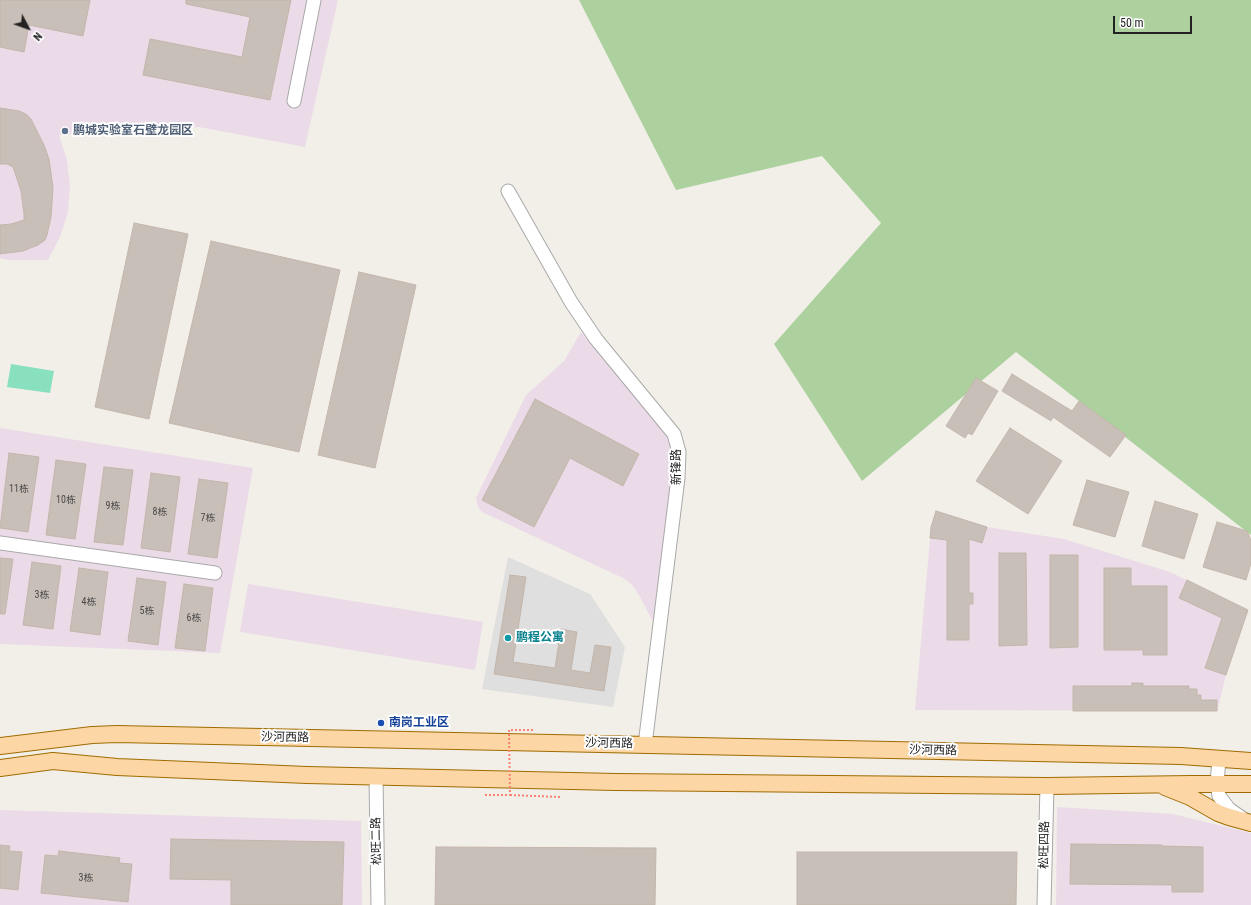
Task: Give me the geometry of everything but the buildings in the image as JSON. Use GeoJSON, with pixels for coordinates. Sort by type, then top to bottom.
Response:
{"type":"FeatureCollection","features":[{"type":"Feature","properties":{"kind":"main road","name":"沙河西路"},"geometry":{"type":"LineString","coordinates":[[0,746],[92,735],[124,735],[1181,756],[1251,761]]}},
{"type":"Feature","properties":{"kind":"main road"},"geometry":{"type":"LineString","coordinates":[[53,762],[69,738]]}},
{"type":"Feature","properties":{"kind":"main road"},"geometry":{"type":"LineString","coordinates":[[0,768],[53,762],[125,767],[307,775],[616,782],[1046,786],[1251,784]]}},
{"type":"Feature","properties":{"kind":"main road"},"geometry":{"type":"LineString","coordinates":[[1150,784],[1176,791],[1218,813],[1251,823]]}},
{"type":"Feature","properties":{"kind":"street"},"geometry":{"type":"LineString","coordinates":[[294,101],[314,0]]}},
{"type":"Feature","properties":{"kind":"street","name":"新锋路"},"geometry":{"type":"LineString","coordinates":[[508,191],[571,302],[596,338],[674,434],[679,452],[678,478],[645,745]]}},
{"type":"Feature","properties":{"kind":"street"},"geometry":{"type":"LineString","coordinates":[[0,543],[215,573]]}},
{"type":"Feature","properties":{"kind":"street"},"geometry":{"type":"LineString","coordinates":[[1219,759],[1217,784],[1218,796],[1229,809],[1251,823]]}},
{"type":"Feature","properties":{"kind":"street","name":"松旺二路"},"geometry":{"type":"LineString","coordinates":[[376,777],[378,905]]}},
{"type":"Feature","properties":{"kind":"street","name":"松旺四路"},"geometry":{"type":"LineString","coordinates":[[1044,905],[1046,786]]}},
{"type":"Feature","properties":{"kind":"path"},"geometry":{"type":"LineString","coordinates":[[510,795],[509,730],[535,730]]}},
{"type":"Feature","properties":{"kind":"path"},"geometry":{"type":"LineString","coordinates":[[485,795],[560,797]]}},
{"type":"Feature","properties":{"kind":"shaded area","name":"鹏城实验室石壁龙园区"},"geometry":{"type":"Polygon","coordinates":[[[0,0],[338,0],[305,147],[199,127],[59,135],[67,160],[70,186],[68,212],[60,237],[48,260],[7,260],[0,258],[0,0]]]}},
{"type":"Feature","properties":{"kind":"shaded area"},"geometry":{"type":"Polygon","coordinates":[[[581,332],[668,436],[672,449],[673,464],[668,523],[657,619],[652,620],[639,595],[633,586],[625,579],[482,512],[478,507],[476,498],[526,395],[564,361],[581,332]]]}},
{"type":"Feature","properties":{"kind":"shaded area"},"geometry":{"type":"Polygon","coordinates":[[[0,428],[253,468],[220,653],[0,644],[0,428]]]}},
{"type":"Feature","properties":{"kind":"shaded area"},"geometry":{"type":"Polygon","coordinates":[[[936,511],[987,527],[1064,539],[1170,572],[1248,610],[1226,675],[1217,711],[915,710],[931,527],[936,511]]]}},
{"type":"Feature","properties":{"kind":"shaded area","name":"鹏程公寓"},"geometry":{"type":"Polygon","coordinates":[[[508,557],[590,594],[625,647],[613,707],[482,689],[508,557]]]}},
{"type":"Feature","properties":{"kind":"shaded area"},"geometry":{"type":"Polygon","coordinates":[[[248,584],[483,622],[475,670],[240,632],[248,584]]]}},
{"type":"Feature","properties":{"kind":"shaded area"},"geometry":{"type":"Polygon","coordinates":[[[1057,807],[1173,814],[1251,833],[1251,905],[1056,905],[1057,807]]]}},
{"type":"Feature","properties":{"kind":"shaded area"},"geometry":{"type":"Polygon","coordinates":[[[0,810],[361,821],[362,905],[0,905],[0,810]]]}},
{"type":"Feature","properties":{"kind":"green space"},"geometry":{"type":"Polygon","coordinates":[[[579,0],[1251,0],[1251,535],[1016,352],[862,481],[774,344],[881,223],[822,156],[676,190],[579,0]]]}},
{"type":"Feature","properties":{"kind":"green space"},"geometry":{"type":"Polygon","coordinates":[[[11,364],[54,371],[50,393],[7,387],[11,364]]]}},
{"type":"Feature","properties":{"kind":"place","name":"鹏城实验室石壁龙园区"},"geometry":{"type":"Point","coordinates":[65,131]}},
{"type":"Feature","properties":{"kind":"place","name":"鹏程公寓"},"geometry":{"type":"Point","coordinates":[508,638]}},
{"type":"Feature","properties":{"kind":"place","name":"南岗工业区"},"geometry":{"type":"Point","coordinates":[381,723]}}]}
